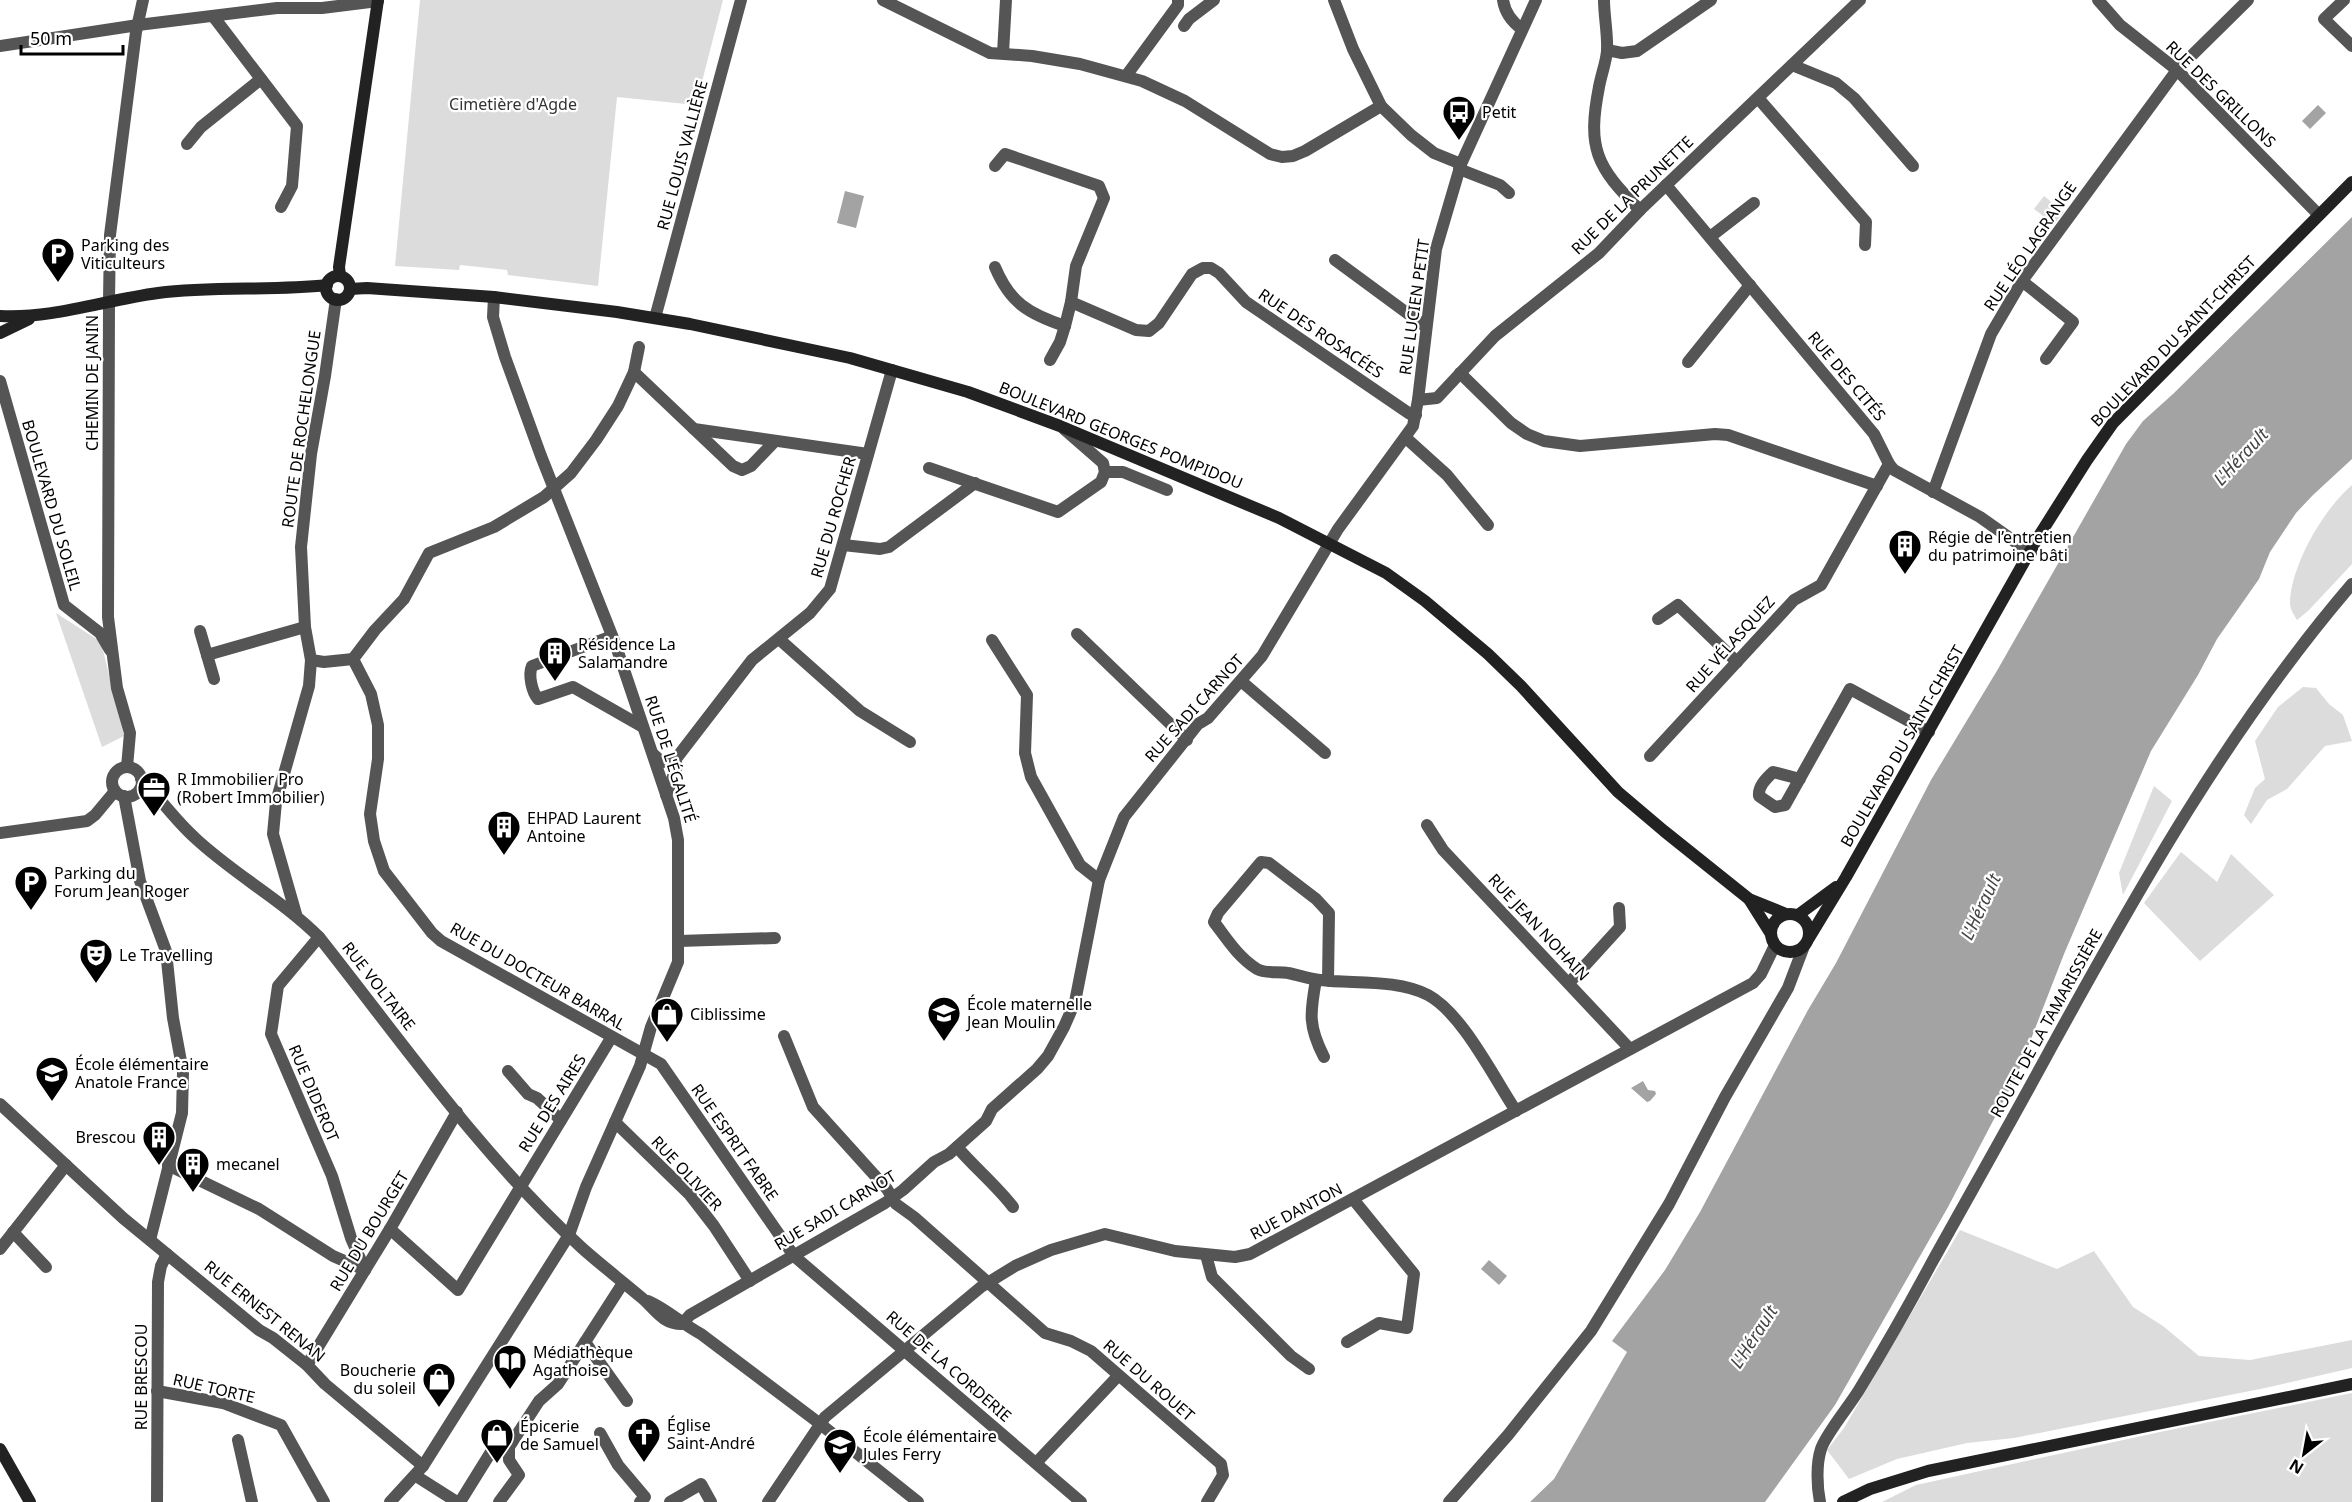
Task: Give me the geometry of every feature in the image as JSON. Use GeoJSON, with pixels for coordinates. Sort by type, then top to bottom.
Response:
{"type":"FeatureCollection","features":[{"type":"Feature","properties":{"kind":"street","name":"CHEMIN DE JANIN"},"geometry":{"type":"LineString","coordinates":[[127,767],[130,733],[117,688],[108,617],[110,234],[143,0]]}},
{"type":"Feature","properties":{"kind":"street","name":"RUE LOUIS VALLIÈRE"},"geometry":{"type":"LineString","coordinates":[[655,318],[741,0]]}},
{"type":"Feature","properties":{"kind":"street"},"geometry":{"type":"LineString","coordinates":[[883,0],[990,53],[1080,64],[1126,76],[1171,93],[1259,148],[1282,157],[1293,156],[1305,151],[1381,106]]}},
{"type":"Feature","properties":{"kind":"street"},"geometry":{"type":"LineString","coordinates":[[1003,53],[1006,0]]}},
{"type":"Feature","properties":{"kind":"street"},"geometry":{"type":"LineString","coordinates":[[1126,76],[1178,4],[1178,0]]}},
{"type":"Feature","properties":{"kind":"street"},"geometry":{"type":"LineString","coordinates":[[1184,26],[1189,19],[1214,0]]}},
{"type":"Feature","properties":{"kind":"street"},"geometry":{"type":"LineString","coordinates":[[1334,0],[1353,49],[1381,106],[1434,153],[1500,185],[1509,193]]}},
{"type":"Feature","properties":{"kind":"street"},"geometry":{"type":"LineString","coordinates":[[1503,0],[1504,8],[1511,19],[1522,29]]}},
{"type":"Feature","properties":{"kind":"street","name":"RUE LUCIEN PETIT"},"geometry":{"type":"LineString","coordinates":[[1416,416],[1436,249],[1460,166],[1536,0]]}},
{"type":"Feature","properties":{"kind":"street"},"geometry":{"type":"LineString","coordinates":[[1604,0],[1607,50],[1593,118],[1593,142],[1597,158],[1611,178],[1640,210]]}},
{"type":"Feature","properties":{"kind":"street"},"geometry":{"type":"LineString","coordinates":[[1607,50],[1622,53],[1637,51],[1711,0]]}},
{"type":"Feature","properties":{"kind":"street","name":"RUE DE LA PRUNETTE"},"geometry":{"type":"LineString","coordinates":[[1418,400],[1437,398],[1502,330],[1599,253],[1640,210],[1860,0]]}},
{"type":"Feature","properties":{"kind":"street","name":"RUE DES GRILLONS"},"geometry":{"type":"LineString","coordinates":[[2098,0],[2120,25],[2177,70],[2319,215]]}},
{"type":"Feature","properties":{"kind":"street","name":"RUE LÉO LAGRANGE"},"geometry":{"type":"LineString","coordinates":[[1933,492],[1991,334],[2022,281],[2177,70],[2248,0]]}},
{"type":"Feature","properties":{"kind":"street"},"geometry":{"type":"LineString","coordinates":[[2344,0],[2324,20],[2352,46]]}},
{"type":"Feature","properties":{"kind":"street"},"geometry":{"type":"LineString","coordinates":[[0,46],[298,3],[322,8],[378,1],[339,267],[340,276],[348,282],[350,289],[347,296],[336,299],[327,292],[327,285],[330,279],[340,276]]}},
{"type":"Feature","properties":{"kind":"street"},"geometry":{"type":"LineString","coordinates":[[213,16],[297,126],[292,186],[281,207]]}},
{"type":"Feature","properties":{"kind":"street"},"geometry":{"type":"LineString","coordinates":[[1792,65],[1836,83],[1854,98],[1913,166]]}},
{"type":"Feature","properties":{"kind":"street"},"geometry":{"type":"LineString","coordinates":[[187,144],[201,127],[261,78]]}},
{"type":"Feature","properties":{"kind":"street"},"geometry":{"type":"LineString","coordinates":[[1758,98],[1866,222],[1865,245]]}},
{"type":"Feature","properties":{"kind":"street"},"geometry":{"type":"LineString","coordinates":[[995,166],[1005,154],[1099,186],[1104,198],[1076,266],[1065,326],[1060,342],[1050,360]]}},
{"type":"Feature","properties":{"kind":"street","name":"BOULEVARD DU SAINT-CHRIST"},"geometry":{"type":"LineString","coordinates":[[1807,942],[2076,476],[2113,423],[2352,182]]}},
{"type":"Feature","properties":{"kind":"street","name":"RUE DES CITÉS"},"geometry":{"type":"LineString","coordinates":[[1666,185],[1874,434],[1889,464],[1901,475],[1980,517],[2031,553]]}},
{"type":"Feature","properties":{"kind":"street"},"geometry":{"type":"LineString","coordinates":[[1710,237],[1754,203]]}},
{"type":"Feature","properties":{"kind":"street"},"geometry":{"type":"LineString","coordinates":[[1335,260],[1426,327]]}},
{"type":"Feature","properties":{"kind":"street"},"geometry":{"type":"LineString","coordinates":[[995,267],[1003,286],[1018,304],[1042,318],[1065,326]]}},
{"type":"Feature","properties":{"kind":"street","name":"RUE DES ROSACÉES"},"geometry":{"type":"LineString","coordinates":[[1071,302],[1136,330],[1149,331],[1159,323],[1192,273],[1203,268],[1211,268],[1219,273],[1246,302],[1416,416]]}},
{"type":"Feature","properties":{"kind":"street"},"geometry":{"type":"LineString","coordinates":[[2022,281],[2073,322],[2046,359]]}},
{"type":"Feature","properties":{"kind":"street"},"geometry":{"type":"LineString","coordinates":[[0,316],[33,317],[159,293],[213,288],[327,285]]}},
{"type":"Feature","properties":{"kind":"street"},"geometry":{"type":"LineString","coordinates":[[1688,362],[1750,285]]}},
{"type":"Feature","properties":{"kind":"street","name":"BOULEVARD GEORGES POMPIDOU"},"geometry":{"type":"LineString","coordinates":[[350,289],[367,288],[494,297],[655,318],[850,358],[968,392],[1060,426],[1279,518],[1330,542],[1386,573],[1425,601],[1488,654],[1521,686],[1618,792],[1749,899],[1792,914]]}},
{"type":"Feature","properties":{"kind":"street","name":"RUE DE L'ÉGALITÉ"},"geometry":{"type":"LineString","coordinates":[[390,1502],[419,1471],[569,1235],[586,1187],[643,1054],[651,1027],[677,966],[679,941],[678,840],[666,795],[612,636],[553,488],[505,357],[493,317],[494,297]]}},
{"type":"Feature","properties":{"kind":"street","name":"ROUTE DE ROCHELONGUE"},"geometry":{"type":"LineString","coordinates":[[296,914],[273,834],[276,802],[309,686],[311,660],[305,627],[301,547],[311,454],[336,299]]}},
{"type":"Feature","properties":{"kind":"street"},"geometry":{"type":"LineString","coordinates":[[0,333],[33,317]]}},
{"type":"Feature","properties":{"kind":"street"},"geometry":{"type":"LineString","coordinates":[[311,660],[324,662],[353,659],[375,630],[404,599],[429,553],[494,526],[544,497],[571,473],[618,406],[634,372],[639,347]]}},
{"type":"Feature","properties":{"kind":"street","name":"RUE DU ROCHER"},"geometry":{"type":"LineString","coordinates":[[666,795],[677,766],[675,760],[752,660],[803,620],[822,600],[834,579],[892,370]]}},
{"type":"Feature","properties":{"kind":"street"},"geometry":{"type":"LineString","coordinates":[[634,372],[733,466],[742,470],[751,466],[775,441]]}},
{"type":"Feature","properties":{"kind":"street"},"geometry":{"type":"LineString","coordinates":[[1460,373],[1511,423],[1527,434],[1544,441],[1580,446],[1715,434],[1728,435],[1877,486]]}},
{"type":"Feature","properties":{"kind":"street","name":"BOULEVARD DU SOLEIL"},"geometry":{"type":"LineString","coordinates":[[0,381],[59,593],[64,605],[100,633],[113,653]]}},
{"type":"Feature","properties":{"kind":"street","name":"RUE SADI CARNOT"},"geometry":{"type":"LineString","coordinates":[[682,1324],[690,1315],[892,1198],[986,1121],[992,1109],[1043,1062],[1064,1027],[1079,988],[1099,880],[1124,817],[1198,724],[1208,718],[1271,643],[1330,542],[1406,438],[1416,416]]}},
{"type":"Feature","properties":{"kind":"street"},"geometry":{"type":"LineString","coordinates":[[929,468],[1058,512],[1101,482],[1105,472],[1103,462],[1060,426]]}},
{"type":"Feature","properties":{"kind":"street"},"geometry":{"type":"LineString","coordinates":[[694,429],[868,454]]}},
{"type":"Feature","properties":{"kind":"street"},"geometry":{"type":"LineString","coordinates":[[1406,438],[1447,475],[1488,525]]}},
{"type":"Feature","properties":{"kind":"street","name":"RUE VÉLASQUEZ"},"geometry":{"type":"LineString","coordinates":[[1650,756],[1794,600],[1821,585],[1889,464]]}},
{"type":"Feature","properties":{"kind":"street"},"geometry":{"type":"LineString","coordinates":[[1105,472],[1123,472],[1167,490]]}},
{"type":"Feature","properties":{"kind":"street"},"geometry":{"type":"LineString","coordinates":[[843,545],[880,549],[890,547],[975,483]]}},
{"type":"Feature","properties":{"kind":"street","name":"ROUTE DE LA TAMARISSIÈRE"},"geometry":{"type":"LineString","coordinates":[[1820,1502],[1820,1450],[1824,1442],[1842,1417],[1886,1344],[2123,916],[2235,739],[2320,623],[2352,584]]}},
{"type":"Feature","properties":{"kind":"street"},"geometry":{"type":"LineString","coordinates":[[1658,619],[1678,606],[1737,662]]}},
{"type":"Feature","properties":{"kind":"street"},"geometry":{"type":"LineString","coordinates":[[207,655],[305,627]]}},
{"type":"Feature","properties":{"kind":"street"},"geometry":{"type":"LineString","coordinates":[[200,631],[214,680]]}},
{"type":"Feature","properties":{"kind":"street"},"geometry":{"type":"LineString","coordinates":[[1077,634],[1187,740]]}},
{"type":"Feature","properties":{"kind":"street"},"geometry":{"type":"LineString","coordinates":[[612,636],[532,666],[530,672],[534,694],[538,699],[573,687],[643,727]]}},
{"type":"Feature","properties":{"kind":"street"},"geometry":{"type":"LineString","coordinates":[[779,639],[860,711],[910,742]]}},
{"type":"Feature","properties":{"kind":"street"},"geometry":{"type":"LineString","coordinates":[[992,640],[1027,695],[1025,753],[1031,777],[1080,865],[1099,880]]}},
{"type":"Feature","properties":{"kind":"street","name":"RUE DU DOCTEUR BARRAL"},"geometry":{"type":"LineString","coordinates":[[353,659],[371,694],[378,725],[378,759],[370,814],[374,841],[384,871],[395,888],[432,933],[441,940],[643,1054]]}},
{"type":"Feature","properties":{"kind":"street"},"geometry":{"type":"LineString","coordinates":[[1241,681],[1325,753]]}},
{"type":"Feature","properties":{"kind":"street"},"geometry":{"type":"LineString","coordinates":[[1800,779],[1850,689],[1929,732]]}},
{"type":"Feature","properties":{"kind":"street"},"geometry":{"type":"LineString","coordinates":[[652,753],[662,762],[675,760]]}},
{"type":"Feature","properties":{"kind":"street"},"geometry":{"type":"LineString","coordinates":[[0,833],[87,821],[120,794],[138,792],[141,779],[136,770],[127,767],[119,769],[113,775],[112,784],[120,794],[140,881],[166,951],[173,1018],[183,1072],[182,1113],[150,1240]]}},
{"type":"Feature","properties":{"kind":"street","name":"RUE VOLTAIRE"},"geometry":{"type":"LineString","coordinates":[[141,779],[193,836],[254,885],[296,914],[320,937],[457,1113],[569,1235],[644,1299],[658,1315],[673,1324],[682,1324],[700,1334],[819,1423],[912,1500]]}},
{"type":"Feature","properties":{"kind":"street","name":"RUE JEAN NOHAIN"},"geometry":{"type":"LineString","coordinates":[[1427,825],[1443,850],[1630,1049]]}},
{"type":"Feature","properties":{"kind":"street"},"geometry":{"type":"LineString","coordinates":[[1324,1057],[1313,1035],[1310,1009],[1322,980],[1329,913],[1316,899],[1269,862],[1261,862],[1214,922],[1239,955],[1259,971],[1287,973],[1322,980],[1397,986],[1427,994],[1447,1008],[1515,1111]]}},
{"type":"Feature","properties":{"kind":"street","name":"BOULEVARD DU SAINT-CHRIST"},"geometry":{"type":"LineString","coordinates":[[1792,914],[1842,883]]}},
{"type":"Feature","properties":{"kind":"street","name":"BOULEVARD GEORGES POMPIDOU"},"geometry":{"type":"LineString","coordinates":[[1749,899],[1773,940]]}},
{"type":"Feature","properties":{"kind":"street"},"geometry":{"type":"LineString","coordinates":[[1569,983],[1620,927],[1620,908]]}},
{"type":"Feature","properties":{"kind":"street"},"geometry":{"type":"LineString","coordinates":[[1449,1502],[1508,1435],[1591,1330],[1670,1204],[1725,1097],[1788,988],[1807,942],[1807,922],[1792,914],[1775,920],[1773,940],[1786,952],[1799,950],[1807,942]]}},
{"type":"Feature","properties":{"kind":"street","name":"RUE DIDEROT"},"geometry":{"type":"LineString","coordinates":[[320,937],[278,986],[271,1034],[332,1176],[351,1238],[365,1270]]}},
{"type":"Feature","properties":{"kind":"street"},"geometry":{"type":"LineString","coordinates":[[679,941],[775,938]]}},
{"type":"Feature","properties":{"kind":"street","name":"RUE DANTON"},"geometry":{"type":"LineString","coordinates":[[768,1502],[819,1423],[988,1283],[1016,1266],[1051,1250],[1105,1234],[1175,1251],[1235,1257],[1250,1254],[1753,983],[1761,974],[1773,940]]}},
{"type":"Feature","properties":{"kind":"street","name":"RUE DU ROUET"},"geometry":{"type":"LineString","coordinates":[[784,1036],[813,1107],[905,1212],[914,1217],[1045,1333],[1071,1341],[1091,1351],[1221,1464],[1223,1475],[1207,1502]]}},
{"type":"Feature","properties":{"kind":"street","name":"RUE DES AIRES"},"geometry":{"type":"LineString","coordinates":[[390,1229],[458,1290],[611,1038]]}},
{"type":"Feature","properties":{"kind":"street","name":"RUE ESPRIT FABRE"},"geometry":{"type":"LineString","coordinates":[[643,1054],[661,1064],[794,1256]]}},
{"type":"Feature","properties":{"kind":"street"},"geometry":{"type":"LineString","coordinates":[[508,1071],[528,1094],[537,1098],[561,1120]]}},
{"type":"Feature","properties":{"kind":"street","name":"RUE ERNEST RENAN"},"geometry":{"type":"LineString","coordinates":[[0,1104],[150,1240],[259,1330],[307,1365],[419,1471],[458,1502]]}},
{"type":"Feature","properties":{"kind":"street","name":"RUE DU BOURGET"},"geometry":{"type":"LineString","coordinates":[[307,1365],[457,1113]]}},
{"type":"Feature","properties":{"kind":"street","name":"RUE OLIVIER"},"geometry":{"type":"LineString","coordinates":[[615,1122],[690,1195],[750,1281]]}},
{"type":"Feature","properties":{"kind":"street"},"geometry":{"type":"LineString","coordinates":[[957,1147],[982,1176],[993,1182],[1013,1207]]}},
{"type":"Feature","properties":{"kind":"street"},"geometry":{"type":"LineString","coordinates":[[0,1249],[66,1165]]}},
{"type":"Feature","properties":{"kind":"street"},"geometry":{"type":"LineString","coordinates":[[168,1165],[259,1209],[333,1256],[365,1270]]}},
{"type":"Feature","properties":{"kind":"street"},"geometry":{"type":"LineString","coordinates":[[1347,1342],[1379,1323],[1407,1328],[1414,1274],[1353,1199]]}},
{"type":"Feature","properties":{"kind":"street"},"geometry":{"type":"LineString","coordinates":[[14,1232],[45,1267]]}},
{"type":"Feature","properties":{"kind":"street","name":"RUE BRESCOU"},"geometry":{"type":"LineString","coordinates":[[157,1502],[158,1282],[161,1266],[167,1254]]}},
{"type":"Feature","properties":{"kind":"street"},"geometry":{"type":"LineString","coordinates":[[1206,1255],[1212,1277],[1291,1356],[1309,1369]]}},
{"type":"Feature","properties":{"kind":"street","name":"RUE DE LA CORDERIE"},"geometry":{"type":"LineString","coordinates":[[794,1256],[1081,1502]]}},
{"type":"Feature","properties":{"kind":"street"},"geometry":{"type":"LineString","coordinates":[[499,1502],[519,1475],[509,1460],[508,1453],[516,1437],[539,1401],[558,1384],[623,1283]]}},
{"type":"Feature","properties":{"kind":"street"},"geometry":{"type":"LineString","coordinates":[[585,1342],[627,1401]]}},
{"type":"Feature","properties":{"kind":"street"},"geometry":{"type":"LineString","coordinates":[[1036,1463],[1118,1376]]}},
{"type":"Feature","properties":{"kind":"street"},"geometry":{"type":"LineString","coordinates":[[1843,1502],[1870,1489],[1928,1471],[2352,1384]]}},
{"type":"Feature","properties":{"kind":"street","name":"RUE TORTE"},"geometry":{"type":"LineString","coordinates":[[157,1391],[223,1404],[281,1425],[324,1502]]}},
{"type":"Feature","properties":{"kind":"street"},"geometry":{"type":"LineString","coordinates":[[600,1433],[618,1465],[645,1500]]}},
{"type":"Feature","properties":{"kind":"street"},"geometry":{"type":"LineString","coordinates":[[458,1502],[491,1452],[516,1437]]}},
{"type":"Feature","properties":{"kind":"street"},"geometry":{"type":"LineString","coordinates":[[238,1440],[252,1502]]}},
{"type":"Feature","properties":{"kind":"street"},"geometry":{"type":"LineString","coordinates":[[0,1449],[30,1502]]}},
{"type":"Feature","properties":{"kind":"street"},"geometry":{"type":"LineString","coordinates":[[670,1502],[701,1484],[711,1502]]}},
{"type":"Feature","properties":{"kind":"green space","name":"Cimetière d'Agde"},"geometry":{"type":"Polygon","coordinates":[[[420,0],[723,0],[696,105],[617,97],[598,286],[508,275],[507,270],[460,265],[459,270],[395,266],[420,0]]]}},
{"type":"Feature","properties":{"kind":"green space"},"geometry":{"type":"Polygon","coordinates":[[[2044,196],[2064,212],[2054,224],[2034,209],[2044,196]]]}},
{"type":"Feature","properties":{"kind":"green space"},"geometry":{"type":"Polygon","coordinates":[[[2352,485],[2352,564],[2297,620],[2290,603],[2296,572],[2302,556],[2320,523],[2352,485]]]}},
{"type":"Feature","properties":{"kind":"green space"},"geometry":{"type":"Polygon","coordinates":[[[56,613],[101,642],[124,736],[102,747],[56,613]]]}},
{"type":"Feature","properties":{"kind":"green space"},"geometry":{"type":"Polygon","coordinates":[[[2303,687],[2316,688],[2329,704],[2343,715],[2352,741],[2325,746],[2287,789],[2267,800],[2251,824],[2244,815],[2255,788],[2265,779],[2255,741],[2278,707],[2303,687]]]}},
{"type":"Feature","properties":{"kind":"green space"},"geometry":{"type":"Polygon","coordinates":[[[2154,786],[2172,801],[2123,895],[2119,873],[2154,786]]]}},
{"type":"Feature","properties":{"kind":"green space"},"geometry":{"type":"Polygon","coordinates":[[[2181,852],[2217,882],[2231,854],[2274,895],[2200,961],[2144,903],[2181,852]]]}},
{"type":"Feature","properties":{"kind":"green space"},"geometry":{"type":"Polygon","coordinates":[[[1960,1230],[2057,1269],[2094,1251],[2133,1307],[2163,1326],[2199,1356],[2250,1360],[2352,1340],[2352,1368],[2265,1388],[2014,1438],[1967,1443],[1897,1459],[1849,1479],[1827,1450],[1844,1428],[1960,1230]]]}},
{"type":"Feature","properties":{"kind":"green space"},"geometry":{"type":"Polygon","coordinates":[[[2352,1393],[2352,1502],[1882,1502],[1916,1485],[2352,1393]]]}},
{"type":"Feature","properties":{"kind":"water"},"geometry":{"type":"Polygon","coordinates":[[[2318,105],[2326,113],[2310,129],[2302,121],[2318,105]]]}},
{"type":"Feature","properties":{"kind":"water"},"geometry":{"type":"Polygon","coordinates":[[[845,191],[864,196],[856,228],[837,223],[845,191]]]}},
{"type":"Feature","properties":{"kind":"water","name":"L'Hérault"},"geometry":{"type":"Polygon","coordinates":[[[2352,217],[2352,459],[2296,513],[2270,552],[2259,579],[2217,639],[2198,675],[2151,751],[2064,954],[2017,1075],[1948,1207],[1835,1405],[1765,1502],[1530,1502],[1554,1479],[1627,1352],[1612,1341],[1665,1270],[1700,1212],[1808,1010],[1836,963],[1931,780],[1998,669],[2126,444],[2143,421],[2352,217]]]}},
{"type":"Feature","properties":{"kind":"water"},"geometry":{"type":"Polygon","coordinates":[[[1643,1081],[1648,1090],[1655,1091],[1656,1094],[1647,1102],[1631,1088],[1643,1081]]]}},
{"type":"Feature","properties":{"kind":"water"},"geometry":{"type":"Polygon","coordinates":[[[1489,1260],[1507,1276],[1499,1285],[1481,1269],[1489,1260]]]}},
{"type":"Feature","properties":{"kind":"place","name":"Petit"},"geometry":{"type":"Point","coordinates":[1459,141]}},
{"type":"Feature","properties":{"kind":"place","name":"Parking des Viticulteurs"},"geometry":{"type":"Point","coordinates":[58,283]}},
{"type":"Feature","properties":{"kind":"place","name":"Régie de l’entretien du patrimoine bâti"},"geometry":{"type":"Point","coordinates":[1905,575]}},
{"type":"Feature","properties":{"kind":"place","name":"Résidence La Salamandre"},"geometry":{"type":"Point","coordinates":[555,682]}},
{"type":"Feature","properties":{"kind":"place","name":"R Immobilier Pro (Robert Immobilier)"},"geometry":{"type":"Point","coordinates":[154,817]}},
{"type":"Feature","properties":{"kind":"place","name":"EHPAD Laurent Antoine"},"geometry":{"type":"Point","coordinates":[504,856]}},
{"type":"Feature","properties":{"kind":"place","name":"Parking du Forum Jean Roger"},"geometry":{"type":"Point","coordinates":[31,911]}},
{"type":"Feature","properties":{"kind":"place","name":"Le Travelling"},"geometry":{"type":"Point","coordinates":[96,984]}},
{"type":"Feature","properties":{"kind":"place","name":"École maternelle Jean Moulin"},"geometry":{"type":"Point","coordinates":[944,1042]}},
{"type":"Feature","properties":{"kind":"place","name":"Ciblissime"},"geometry":{"type":"Point","coordinates":[667,1043]}},
{"type":"Feature","properties":{"kind":"place","name":"École élémentaire Anatole France"},"geometry":{"type":"Point","coordinates":[52,1102]}},
{"type":"Feature","properties":{"kind":"place","name":"Brescou"},"geometry":{"type":"Point","coordinates":[159,1166]}},
{"type":"Feature","properties":{"kind":"place","name":"mecanel"},"geometry":{"type":"Point","coordinates":[193,1193]}},
{"type":"Feature","properties":{"kind":"place","name":"Médiathèque Agathoise"},"geometry":{"type":"Point","coordinates":[510,1390]}},
{"type":"Feature","properties":{"kind":"place","name":"Boucherie du soleil"},"geometry":{"type":"Point","coordinates":[439,1408]}},
{"type":"Feature","properties":{"kind":"place","name":"Église Saint-André"},"geometry":{"type":"Point","coordinates":[644,1463]}},
{"type":"Feature","properties":{"kind":"place","name":"Épicerie de Samuel"},"geometry":{"type":"Point","coordinates":[497,1464]}},
{"type":"Feature","properties":{"kind":"place","name":"École élémentaire Jules Ferry"},"geometry":{"type":"Point","coordinates":[840,1474]}}]}
